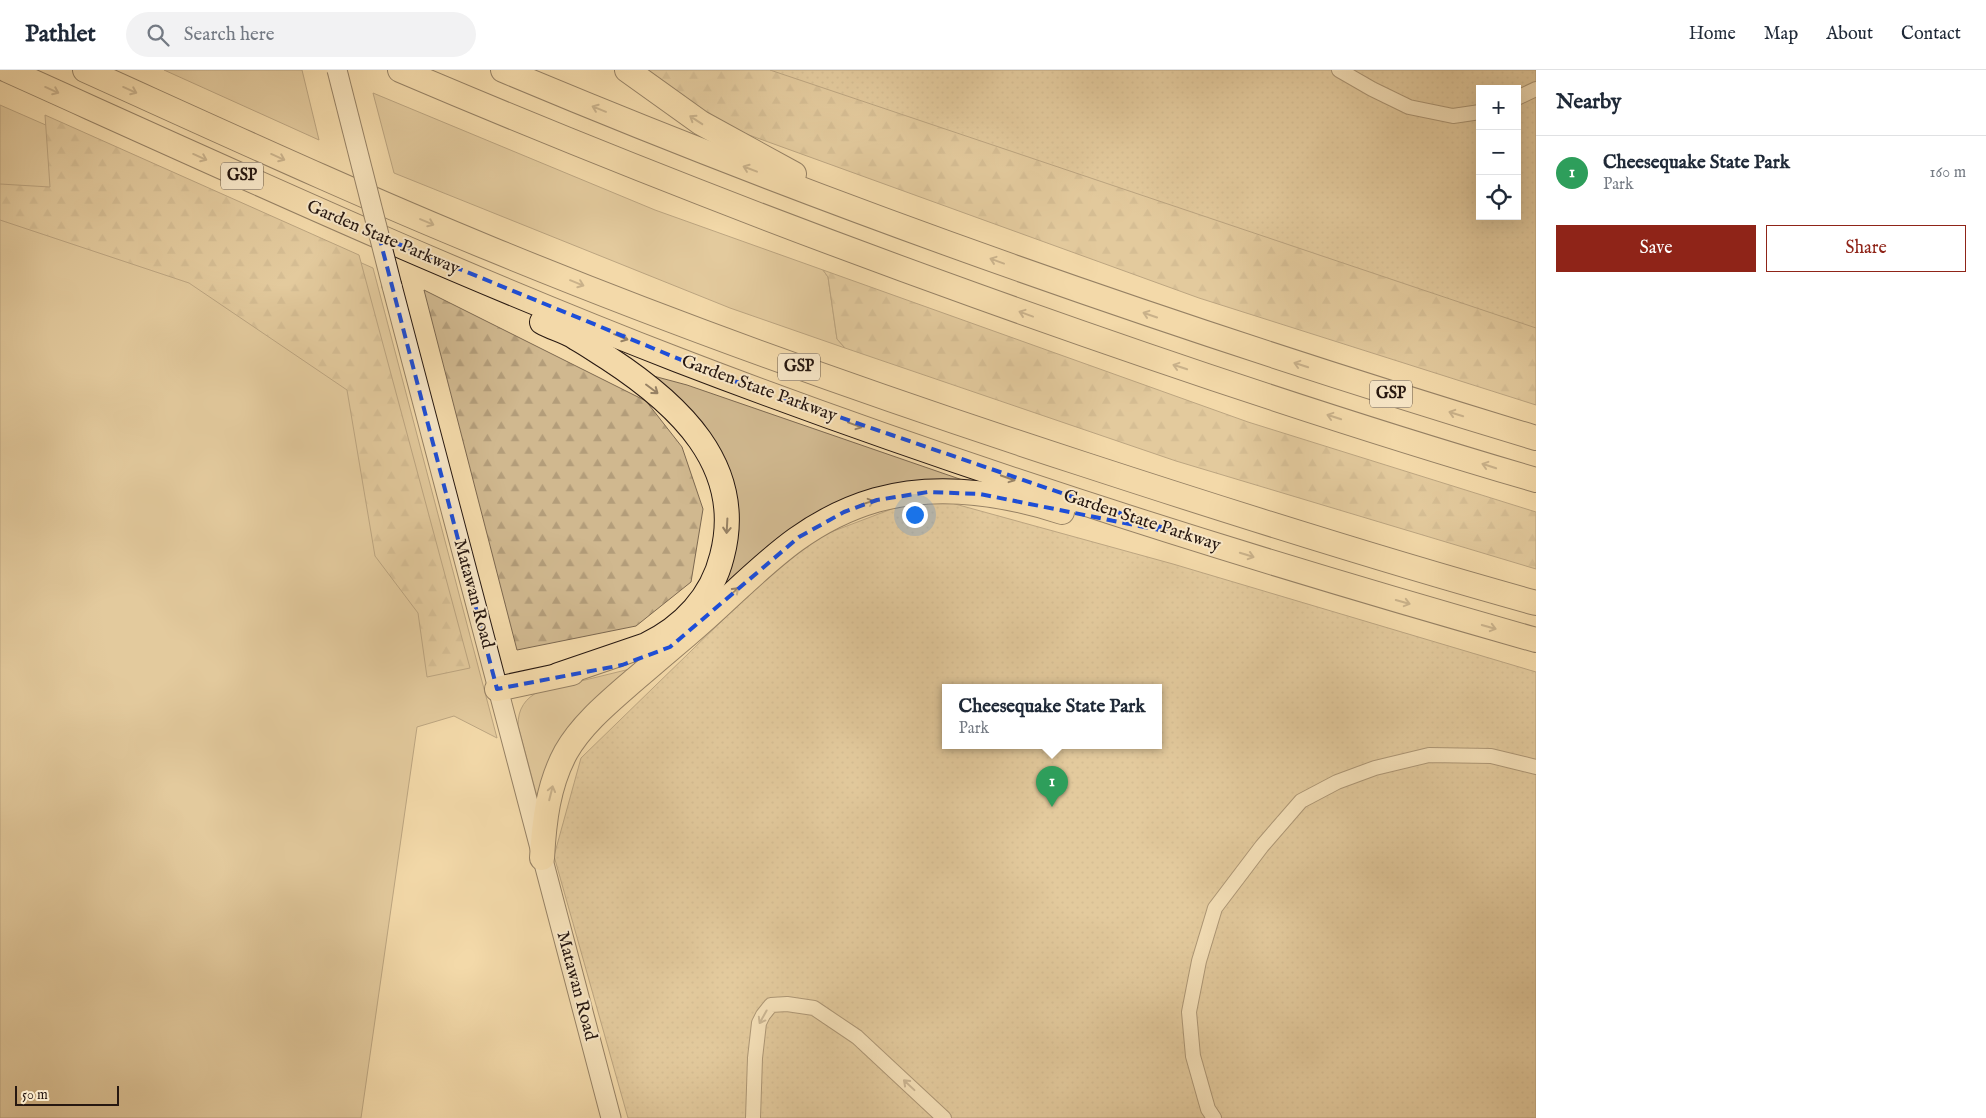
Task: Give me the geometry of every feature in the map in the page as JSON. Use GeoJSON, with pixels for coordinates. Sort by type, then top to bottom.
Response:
{"type":"FeatureCollection","features":[{"type":"Feature","properties":{"kind":"highway","name":"Garden State Parkway"},"geometry":{"type":"LineString","coordinates":[[7,70],[478,279],[643,346],[778,397],[977,467],[1184,535],[1389,598],[1536,640]]}},
{"type":"Feature","properties":{"kind":"highway","name":"Garden State Parkway"},"geometry":{"type":"LineString","coordinates":[[85,70],[318,175],[483,246],[750,350],[941,418],[1149,486],[1346,548],[1536,603]]}},
{"type":"Feature","properties":{"kind":"highway","name":"GSP"},"geometry":{"type":"LineString","coordinates":[[400,70],[664,178],[929,279],[1214,378],[1536,480]]}},
{"type":"Feature","properties":{"kind":"highway","name":"GSP"},"geometry":{"type":"LineString","coordinates":[[503,70],[700,150],[844,205],[1153,316],[1536,438]]}},
{"type":"Feature","properties":{"kind":"highway"},"geometry":{"type":"LineString","coordinates":[[627,70],[701,123],[771,160],[844,205]]}},
{"type":"Feature","properties":{"kind":"highway"},"geometry":{"type":"LineString","coordinates":[[478,279],[545,324],[591,347],[658,394],[683,418],[703,444],[716,469],[725,498],[727,529],[721,562],[709,590],[683,622],[660,638],[558,675]]}},
{"type":"Feature","properties":{"kind":"highway"},"geometry":{"type":"LineString","coordinates":[[542,858],[544,825],[549,797],[557,772],[567,751],[581,731],[599,712],[770,559],[799,537],[844,512],[894,496],[944,492],[980,494],[1024,501],[1079,517],[1184,535]]}},
{"type":"Feature","properties":{"kind":"highway"},"geometry":{"type":"LineString","coordinates":[[497,689],[558,675],[622,664],[648,657],[670,648]]}},
{"type":"Feature","properties":{"kind":"main road","name":"Matawan Road"},"geometry":{"type":"LineString","coordinates":[[337,70],[497,689],[611,1118]]}},
{"type":"Feature","properties":{"kind":"street"},"geometry":{"type":"LineString","coordinates":[[1339,70],[1409,107],[1453,116],[1476,113]]}},
{"type":"Feature","properties":{"kind":"street"},"geometry":{"type":"LineString","coordinates":[[1521,96],[1536,89]]}},
{"type":"Feature","properties":{"kind":"street"},"geometry":{"type":"LineString","coordinates":[[1214,1118],[1208,1109],[1192,1056],[1189,1012],[1200,961],[1215,908],[1262,846],[1301,801],[1338,782],[1375,768],[1429,755],[1491,756],[1536,767]]}},
{"type":"Feature","properties":{"kind":"street"},"geometry":{"type":"LineString","coordinates":[[752,1118],[759,1023],[772,1005],[787,1004],[814,1008],[857,1037],[944,1118]]}},
{"type":"Feature","properties":{"kind":"highlighted area"},"geometry":{"type":"Polygon","coordinates":[[[379,236],[728,379],[1184,535],[980,494],[928,492],[877,500],[844,512],[799,537],[670,647],[622,665],[497,689],[379,236]]]}},
{"type":"Feature","properties":{"kind":"green space"},"geometry":{"type":"Polygon","coordinates":[[[164,70],[302,70],[319,140],[164,70]]]}},
{"type":"Feature","properties":{"kind":"green space"},"geometry":{"type":"Polygon","coordinates":[[[618,70],[1536,70],[1536,405],[1199,298],[749,135],[657,97],[618,70]]]}},
{"type":"Feature","properties":{"kind":"green space"},"geometry":{"type":"Polygon","coordinates":[[[770,70],[1536,70],[1536,328],[770,70]]]}},
{"type":"Feature","properties":{"kind":"green space"},"geometry":{"type":"Polygon","coordinates":[[[373,93],[655,210],[823,270],[828,277],[837,339],[845,348],[730,308],[394,173],[373,93]]]}},
{"type":"Feature","properties":{"kind":"green space"},"geometry":{"type":"Polygon","coordinates":[[[0,105],[373,268],[497,738],[454,716],[417,727],[361,1118],[0,1118],[0,105]]]}},
{"type":"Feature","properties":{"kind":"green space"},"geometry":{"type":"Polygon","coordinates":[[[45,115],[359,255],[470,668],[427,677],[418,613],[375,556],[347,390],[189,283],[0,220],[0,184],[50,187],[45,115]]]}},
{"type":"Feature","properties":{"kind":"green space"},"geometry":{"type":"Polygon","coordinates":[[[823,270],[1248,422],[1536,512],[1536,569],[1176,461],[845,348],[837,339],[828,277],[823,270]]]}},
{"type":"Feature","properties":{"kind":"green space"},"geometry":{"type":"Polygon","coordinates":[[[424,290],[646,401],[682,447],[703,509],[691,582],[636,626],[517,650],[424,290]]]}},
{"type":"Feature","properties":{"kind":"green space"},"geometry":{"type":"Polygon","coordinates":[[[646,374],[687,385],[977,485],[876,494],[690,622],[732,507],[646,374]]]}},
{"type":"Feature","properties":{"kind":"green space"},"geometry":{"type":"Polygon","coordinates":[[[926,496],[1173,564],[1536,672],[1536,1118],[628,1118],[554,856],[581,758],[802,543],[926,496]]]}},
{"type":"Feature","properties":{"kind":"green space"},"geometry":{"type":"Polygon","coordinates":[[[630,669],[540,808],[518,725],[519,714],[523,705],[530,697],[540,691],[630,669]]]}},
{"type":"Feature","properties":{"kind":"place","name":"Cheesequake State Park"},"geometry":{"type":"Point","coordinates":[1052,807]}}]}
